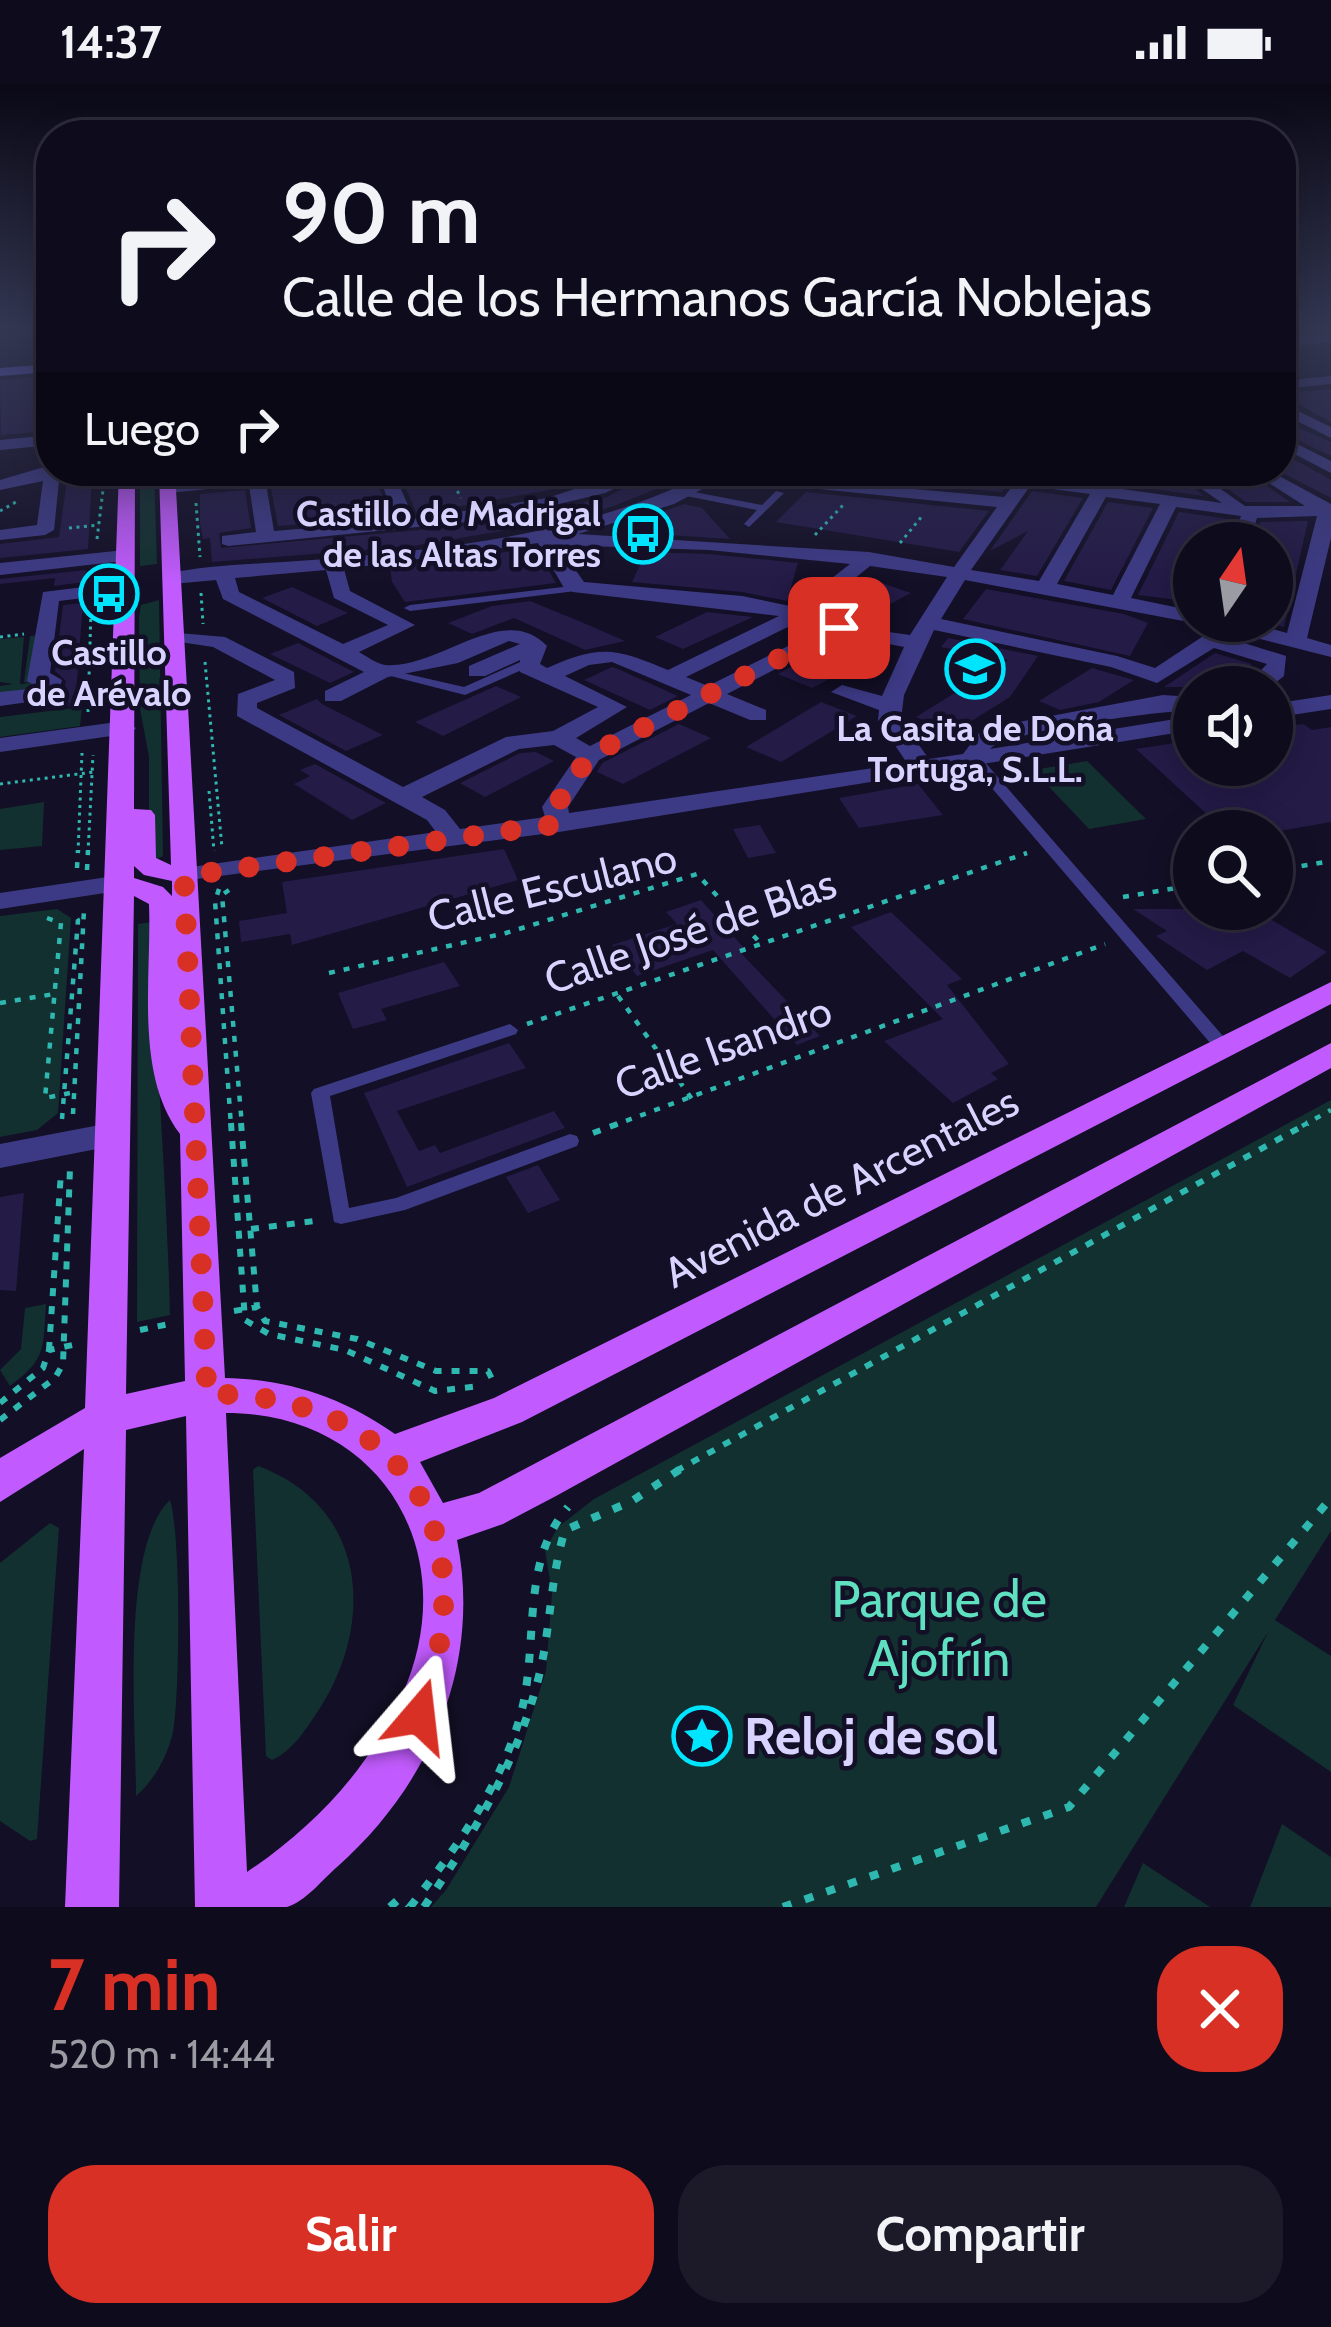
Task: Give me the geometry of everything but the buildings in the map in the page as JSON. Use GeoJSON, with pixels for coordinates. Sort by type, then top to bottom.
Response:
{"type":"FeatureCollection","features":[{"type":"Feature","properties":{"kind":"main road"},"geometry":{"type":"LineString","coordinates":[[127,486],[125,556],[174,636],[207,1394],[222,1907]]}},
{"type":"Feature","properties":{"kind":"main road"},"geometry":{"type":"LineString","coordinates":[[92,1907],[124,720],[143,588],[165,486]]}},
{"type":"Feature","properties":{"kind":"main road"},"geometry":{"type":"LineString","coordinates":[[124,720],[138,728],[140,737],[143,860],[153,869],[184,876]]}},
{"type":"Feature","properties":{"kind":"main road"},"geometry":{"type":"LineString","coordinates":[[121,883],[184,876]]}},
{"type":"Feature","properties":{"kind":"main road"},"geometry":{"type":"LineString","coordinates":[[121,883],[153,893],[163,902],[165,1052],[172,1088],[197,1141]]}},
{"type":"Feature","properties":{"kind":"main road","name":"Avenida de Arcentales"},"geometry":{"type":"LineString","coordinates":[[389,1455],[508,1409],[1331,992]]}},
{"type":"Feature","properties":{"kind":"main road"},"geometry":{"type":"LineString","coordinates":[[432,1527],[488,1510],[541,1483],[1331,1054]]}},
{"type":"Feature","properties":{"kind":"main road"},"geometry":{"type":"LineString","coordinates":[[1262,1091],[1292,1094],[1331,1073]]}},
{"type":"Feature","properties":{"kind":"main road"},"geometry":{"type":"LineString","coordinates":[[0,1484],[43,1450],[107,1418],[157,1402],[207,1394],[268,1396],[304,1404],[360,1430],[389,1455],[414,1488],[432,1527],[442,1573],[443,1623],[430,1682],[400,1754],[337,1837],[284,1882],[242,1907]]}},
{"type":"Feature","properties":{"kind":"street"},"geometry":{"type":"LineString","coordinates":[[1296,418],[1331,422]]}},
{"type":"Feature","properties":{"kind":"street"},"geometry":{"type":"LineString","coordinates":[[1296,419],[1331,433]]}},
{"type":"Feature","properties":{"kind":"street"},"geometry":{"type":"LineString","coordinates":[[0,445],[36,441]]}},
{"type":"Feature","properties":{"kind":"street"},"geometry":{"type":"LineString","coordinates":[[1296,449],[1331,468]]}},
{"type":"Feature","properties":{"kind":"street"},"geometry":{"type":"LineString","coordinates":[[0,485],[36,474]]}},
{"type":"Feature","properties":{"kind":"street"},"geometry":{"type":"LineString","coordinates":[[0,535],[45,530],[50,486]]}},
{"type":"Feature","properties":{"kind":"street"},"geometry":{"type":"LineString","coordinates":[[258,486],[266,536]]}},
{"type":"Feature","properties":{"kind":"street"},"geometry":{"type":"LineString","coordinates":[[295,486],[406,522],[469,515],[582,494],[601,486]]}},
{"type":"Feature","properties":{"kind":"street"},"geometry":{"type":"LineString","coordinates":[[391,486],[406,522]]}},
{"type":"Feature","properties":{"kind":"street"},"geometry":{"type":"LineString","coordinates":[[545,539],[698,486]]}},
{"type":"Feature","properties":{"kind":"street"},"geometry":{"type":"LineString","coordinates":[[852,486],[1010,503]]}},
{"type":"Feature","properties":{"kind":"street"},"geometry":{"type":"LineString","coordinates":[[921,764],[889,720],[888,705],[924,633],[1022,486]]}},
{"type":"Feature","properties":{"kind":"street"},"geometry":{"type":"LineString","coordinates":[[1045,588],[1098,486]]}},
{"type":"Feature","properties":{"kind":"street"},"geometry":{"type":"LineString","coordinates":[[1112,486],[1134,490]]}},
{"type":"Feature","properties":{"kind":"street"},"geometry":{"type":"LineString","coordinates":[[1118,486],[1242,514],[1327,509]]}},
{"type":"Feature","properties":{"kind":"street"},"geometry":{"type":"LineString","coordinates":[[1142,486],[1164,500]]}},
{"type":"Feature","properties":{"kind":"street"},"geometry":{"type":"LineString","coordinates":[[1208,486],[1238,505],[1241,522]]}},
{"type":"Feature","properties":{"kind":"street"},"geometry":{"type":"LineString","coordinates":[[1285,486],[1327,509]]}},
{"type":"Feature","properties":{"kind":"street"},"geometry":{"type":"LineString","coordinates":[[582,494],[622,515]]}},
{"type":"Feature","properties":{"kind":"street"},"geometry":{"type":"LineString","coordinates":[[228,540],[266,536],[327,495]]}},
{"type":"Feature","properties":{"kind":"street"},"geometry":{"type":"LineString","coordinates":[[327,495],[340,594],[405,626],[343,652]]}},
{"type":"Feature","properties":{"kind":"street"},"geometry":{"type":"LineString","coordinates":[[1120,601],[1164,500]]}},
{"type":"Feature","properties":{"kind":"street"},"geometry":{"type":"LineString","coordinates":[[1296,639],[1323,571],[1327,509]]}},
{"type":"Feature","properties":{"kind":"street"},"geometry":{"type":"LineString","coordinates":[[469,515],[482,546]]}},
{"type":"Feature","properties":{"kind":"street"},"geometry":{"type":"LineString","coordinates":[[0,699],[49,693],[51,680],[38,681],[50,596],[545,539],[690,542],[869,558],[1173,612]]}},
{"type":"Feature","properties":{"kind":"street"},"geometry":{"type":"LineString","coordinates":[[545,539],[572,584],[580,588],[742,602],[799,614]]}},
{"type":"Feature","properties":{"kind":"street"},"geometry":{"type":"LineString","coordinates":[[0,569],[125,556]]}},
{"type":"Feature","properties":{"kind":"street"},"geometry":{"type":"LineString","coordinates":[[672,676],[799,614],[869,558]]}},
{"type":"Feature","properties":{"kind":"street"},"geometry":{"type":"LineString","coordinates":[[224,573],[230,595],[381,672]]}},
{"type":"Feature","properties":{"kind":"street"},"geometry":{"type":"LineString","coordinates":[[559,824],[555,807],[590,755],[839,628],[924,633],[1117,662],[1157,676],[1203,642]]}},
{"type":"Feature","properties":{"kind":"street"},"geometry":{"type":"LineString","coordinates":[[333,696],[381,672],[450,658],[506,635],[522,636],[535,663],[616,707],[558,738],[514,742],[404,796]]}},
{"type":"Feature","properties":{"kind":"street"},"geometry":{"type":"LineString","coordinates":[[174,636],[218,641],[286,677],[286,683],[246,699],[245,711],[436,815],[454,839]]}},
{"type":"Feature","properties":{"kind":"street"},"geometry":{"type":"LineString","coordinates":[[1293,639],[1331,651]]}},
{"type":"Feature","properties":{"kind":"street"},"geometry":{"type":"LineString","coordinates":[[1243,642],[1278,661],[1277,666]]}},
{"type":"Feature","properties":{"kind":"street"},"geometry":{"type":"LineString","coordinates":[[482,674],[614,655],[758,715]]}},
{"type":"Feature","properties":{"kind":"street"},"geometry":{"type":"LineString","coordinates":[[842,692],[888,705]]}},
{"type":"Feature","properties":{"kind":"street"},"geometry":{"type":"LineString","coordinates":[[1293,708],[1331,702]]}},
{"type":"Feature","properties":{"kind":"street"},"geometry":{"type":"LineString","coordinates":[[972,756],[990,734],[1111,716],[1125,707],[1173,705]]}},
{"type":"Feature","properties":{"kind":"street"},"geometry":{"type":"LineString","coordinates":[[0,745],[124,720]]}},
{"type":"Feature","properties":{"kind":"street"},"geometry":{"type":"LineString","coordinates":[[184,876],[559,824],[1173,726]]}},
{"type":"Feature","properties":{"kind":"street"},"geometry":{"type":"LineString","coordinates":[[558,738],[590,755]]}},
{"type":"Feature","properties":{"kind":"street"},"geometry":{"type":"LineString","coordinates":[[0,901],[121,883]]}},
{"type":"Feature","properties":{"kind":"street"},"geometry":{"type":"LineString","coordinates":[[0,1156],[110,1135]]}},
{"type":"Feature","properties":{"kind":"lane"},"geometry":{"type":"LineString","coordinates":[[576,486],[582,494]]}},
{"type":"Feature","properties":{"kind":"lane"},"geometry":{"type":"LineString","coordinates":[[684,494],[764,508]]}},
{"type":"Feature","properties":{"kind":"lane"},"geometry":{"type":"LineString","coordinates":[[748,524],[779,494]]}},
{"type":"Feature","properties":{"kind":"lane"},"geometry":{"type":"LineString","coordinates":[[410,608],[580,588]]}},
{"type":"Feature","properties":{"kind":"lane"},"geometry":{"type":"LineString","coordinates":[[381,672],[453,692],[482,674]]}},
{"type":"Feature","properties":{"kind":"lane"},"geometry":{"type":"LineString","coordinates":[[972,756],[1222,1047]]}},
{"type":"Feature","properties":{"kind":"lane","name":"Calle José de Blas"},"geometry":{"type":"LineString","coordinates":[[340,1217],[320,1093],[510,1030]]}},
{"type":"Feature","properties":{"kind":"lane"},"geometry":{"type":"LineString","coordinates":[[340,1217],[398,1205],[570,1141]]}},
{"type":"Feature","properties":{"kind":"path"},"geometry":{"type":"LineString","coordinates":[[455,486],[469,515]]}},
{"type":"Feature","properties":{"kind":"path"},"geometry":{"type":"LineString","coordinates":[[196,490],[200,565]]}},
{"type":"Feature","properties":{"kind":"path"},"geometry":{"type":"LineString","coordinates":[[896,548],[932,504]]}},
{"type":"Feature","properties":{"kind":"path"},"geometry":{"type":"LineString","coordinates":[[45,530],[106,524]]}},
{"type":"Feature","properties":{"kind":"path"},"geometry":{"type":"LineString","coordinates":[[200,634],[201,585]]}},
{"type":"Feature","properties":{"kind":"path"},"geometry":{"type":"LineString","coordinates":[[204,646],[222,857]]}},
{"type":"Feature","properties":{"kind":"path"},"geometry":{"type":"LineString","coordinates":[[85,877],[94,738]]}},
{"type":"Feature","properties":{"kind":"path"},"geometry":{"type":"LineString","coordinates":[[65,880],[77,868],[83,739]]}},
{"type":"Feature","properties":{"kind":"path"},"geometry":{"type":"LineString","coordinates":[[0,784],[123,768]]}},
{"type":"Feature","properties":{"kind":"path","name":"Calle José de Blas"},"geometry":{"type":"LineString","coordinates":[[510,1030],[1048,845]]}},
{"type":"Feature","properties":{"kind":"path"},"geometry":{"type":"LineString","coordinates":[[1293,868],[1331,861]]}},
{"type":"Feature","properties":{"kind":"path","name":"Calle Esculano"},"geometry":{"type":"LineString","coordinates":[[329,973],[506,933],[697,874],[763,946]]}},
{"type":"Feature","properties":{"kind":"path"},"geometry":{"type":"LineString","coordinates":[[221,886],[217,907],[238,1311],[258,1330],[345,1350],[420,1387],[450,1392],[480,1386],[483,1390]]}},
{"type":"Feature","properties":{"kind":"path"},"geometry":{"type":"LineString","coordinates":[[237,886],[222,895],[217,907],[257,1307],[266,1322],[324,1330],[376,1345],[411,1365],[452,1376],[488,1371],[494,1383]]}},
{"type":"Feature","properties":{"kind":"path"},"geometry":{"type":"LineString","coordinates":[[1099,901],[1173,889]]}},
{"type":"Feature","properties":{"kind":"path"},"geometry":{"type":"LineString","coordinates":[[57,1126],[74,1113],[71,1093],[83,899]]}},
{"type":"Feature","properties":{"kind":"path"},"geometry":{"type":"LineString","coordinates":[[64,902],[81,926]]}},
{"type":"Feature","properties":{"kind":"path"},"geometry":{"type":"LineString","coordinates":[[34,920],[51,917],[81,926]]}},
{"type":"Feature","properties":{"kind":"path"},"geometry":{"type":"LineString","coordinates":[[61,923],[45,1098],[71,1093]]}},
{"type":"Feature","properties":{"kind":"path"},"geometry":{"type":"LineString","coordinates":[[60,935],[93,924]]}},
{"type":"Feature","properties":{"kind":"path","name":"Calle Isandro"},"geometry":{"type":"LineString","coordinates":[[570,1141],[1127,937]]}},
{"type":"Feature","properties":{"kind":"path"},"geometry":{"type":"LineString","coordinates":[[0,1003],[55,994]]}},
{"type":"Feature","properties":{"kind":"path"},"geometry":{"type":"LineString","coordinates":[[617,995],[692,1099]]}},
{"type":"Feature","properties":{"kind":"path"},"geometry":{"type":"LineString","coordinates":[[569,1528],[632,1502],[659,1481],[1331,1110]]}},
{"type":"Feature","properties":{"kind":"path"},"geometry":{"type":"LineString","coordinates":[[0,1420],[61,1370],[71,1180],[70,1167],[63,1162]]}},
{"type":"Feature","properties":{"kind":"path"},"geometry":{"type":"LineString","coordinates":[[0,1403],[43,1368],[50,1350],[63,1173],[52,1167]]}},
{"type":"Feature","properties":{"kind":"path"},"geometry":{"type":"LineString","coordinates":[[250,1228],[340,1217]]}},
{"type":"Feature","properties":{"kind":"path"},"geometry":{"type":"LineString","coordinates":[[238,1311],[257,1307]]}},
{"type":"Feature","properties":{"kind":"path"},"geometry":{"type":"LineString","coordinates":[[140,1330],[175,1323]]}},
{"type":"Feature","properties":{"kind":"path"},"geometry":{"type":"LineString","coordinates":[[50,1350],[85,1342]]}},
{"type":"Feature","properties":{"kind":"path"},"geometry":{"type":"LineString","coordinates":[[783,1907],[1069,1807],[1331,1498]]}},
{"type":"Feature","properties":{"kind":"path"},"geometry":{"type":"LineString","coordinates":[[424,1907],[468,1843],[517,1754],[541,1671],[550,1570],[569,1528],[564,1510],[553,1502]]}},
{"type":"Feature","properties":{"kind":"path"},"geometry":{"type":"LineString","coordinates":[[390,1907],[400,1898],[410,1907],[463,1838],[508,1754],[532,1669],[536,1575],[545,1530],[564,1510]]}},
{"type":"Feature","properties":{"kind":"green space"},"geometry":{"type":"Polygon","coordinates":[[[140,486],[154,486],[157,564],[140,566],[140,486]]]}},
{"type":"Feature","properties":{"kind":"green space"},"geometry":{"type":"Polygon","coordinates":[[[159,600],[163,856],[157,859],[149,854],[149,757],[140,709],[139,617],[141,605],[159,600]]]}},
{"type":"Feature","properties":{"kind":"green space"},"geometry":{"type":"Polygon","coordinates":[[[40,635],[47,691],[0,697],[0,686],[13,684],[0,682],[0,639],[24,637],[20,684],[30,683],[24,682],[30,636],[40,635]]]}},
{"type":"Feature","properties":{"kind":"green space"},"geometry":{"type":"Polygon","coordinates":[[[82,707],[80,726],[0,737],[0,717],[82,707]]]}},
{"type":"Feature","properties":{"kind":"green space"},"geometry":{"type":"Polygon","coordinates":[[[1087,761],[1146,819],[1089,829],[1033,770],[1087,761]]]}},
{"type":"Feature","properties":{"kind":"green space"},"geometry":{"type":"Polygon","coordinates":[[[44,802],[42,846],[0,850],[0,809],[44,802]]]}},
{"type":"Feature","properties":{"kind":"green space"},"geometry":{"type":"Polygon","coordinates":[[[57,909],[71,918],[58,1113],[37,1130],[0,1137],[0,916],[57,909]]]}},
{"type":"Feature","properties":{"kind":"green space"},"geometry":{"type":"Polygon","coordinates":[[[152,922],[170,1315],[137,1322],[138,924],[152,922]]]}},
{"type":"Feature","properties":{"kind":"green space","name":"Parque de Ajofrín"},"geometry":{"type":"Polygon","coordinates":[[[1331,1100],[1331,1531],[1275,1620],[1331,1656],[1331,1772],[1233,1705],[1268,1632],[1096,1907],[431,1907],[509,1787],[546,1671],[552,1593],[545,1550],[558,1527],[594,1499],[1331,1100]]]}},
{"type":"Feature","properties":{"kind":"green space"},"geometry":{"type":"Polygon","coordinates":[[[46,1304],[41,1351],[31,1368],[10,1386],[0,1370],[21,1349],[25,1308],[46,1304]]]}},
{"type":"Feature","properties":{"kind":"green space"},"geometry":{"type":"Polygon","coordinates":[[[258,1466],[295,1485],[322,1510],[341,1539],[351,1572],[353,1608],[348,1644],[335,1680],[302,1734],[272,1760],[266,1756],[253,1470],[258,1466]]]}},
{"type":"Feature","properties":{"kind":"green space"},"geometry":{"type":"Polygon","coordinates":[[[170,1500],[178,1578],[173,1732],[164,1758],[136,1796],[137,1596],[154,1523],[170,1500]]]}},
{"type":"Feature","properties":{"kind":"green space"},"geometry":{"type":"Polygon","coordinates":[[[50,1523],[59,1528],[37,1839],[30,1841],[0,1821],[0,1563],[50,1523]]]}},
{"type":"Feature","properties":{"kind":"green space"},"geometry":{"type":"Polygon","coordinates":[[[1282,1824],[1331,1857],[1331,1907],[1250,1907],[1282,1824]]]}},
{"type":"Feature","properties":{"kind":"green space"},"geometry":{"type":"Polygon","coordinates":[[[1143,1863],[1210,1907],[1124,1907],[1143,1863]]]}},
{"type":"Feature","properties":{"kind":"place","name":"Castillo de Madrigal de las Altas Torres"},"geometry":{"type":"Point","coordinates":[643,534]}},
{"type":"Feature","properties":{"kind":"place","name":"Castillo de Arévalo"},"geometry":{"type":"Point","coordinates":[109,594]}},
{"type":"Feature","properties":{"kind":"place","name":"La Casita de Doña Tortuga, S.L.L."},"geometry":{"type":"Point","coordinates":[975,669]}},
{"type":"Feature","properties":{"kind":"place","name":"Reloj de sol"},"geometry":{"type":"Point","coordinates":[702,1736]}},
{"type":"Feature","properties":{"kind":"route"},"geometry":{"type":"LineString","coordinates":[[419,1716],[443,1623],[442,1573],[432,1527],[414,1488],[389,1455],[360,1430],[326,1412],[268,1396],[207,1394],[184,876],[559,824],[555,807],[590,755],[839,628]]}}]}
